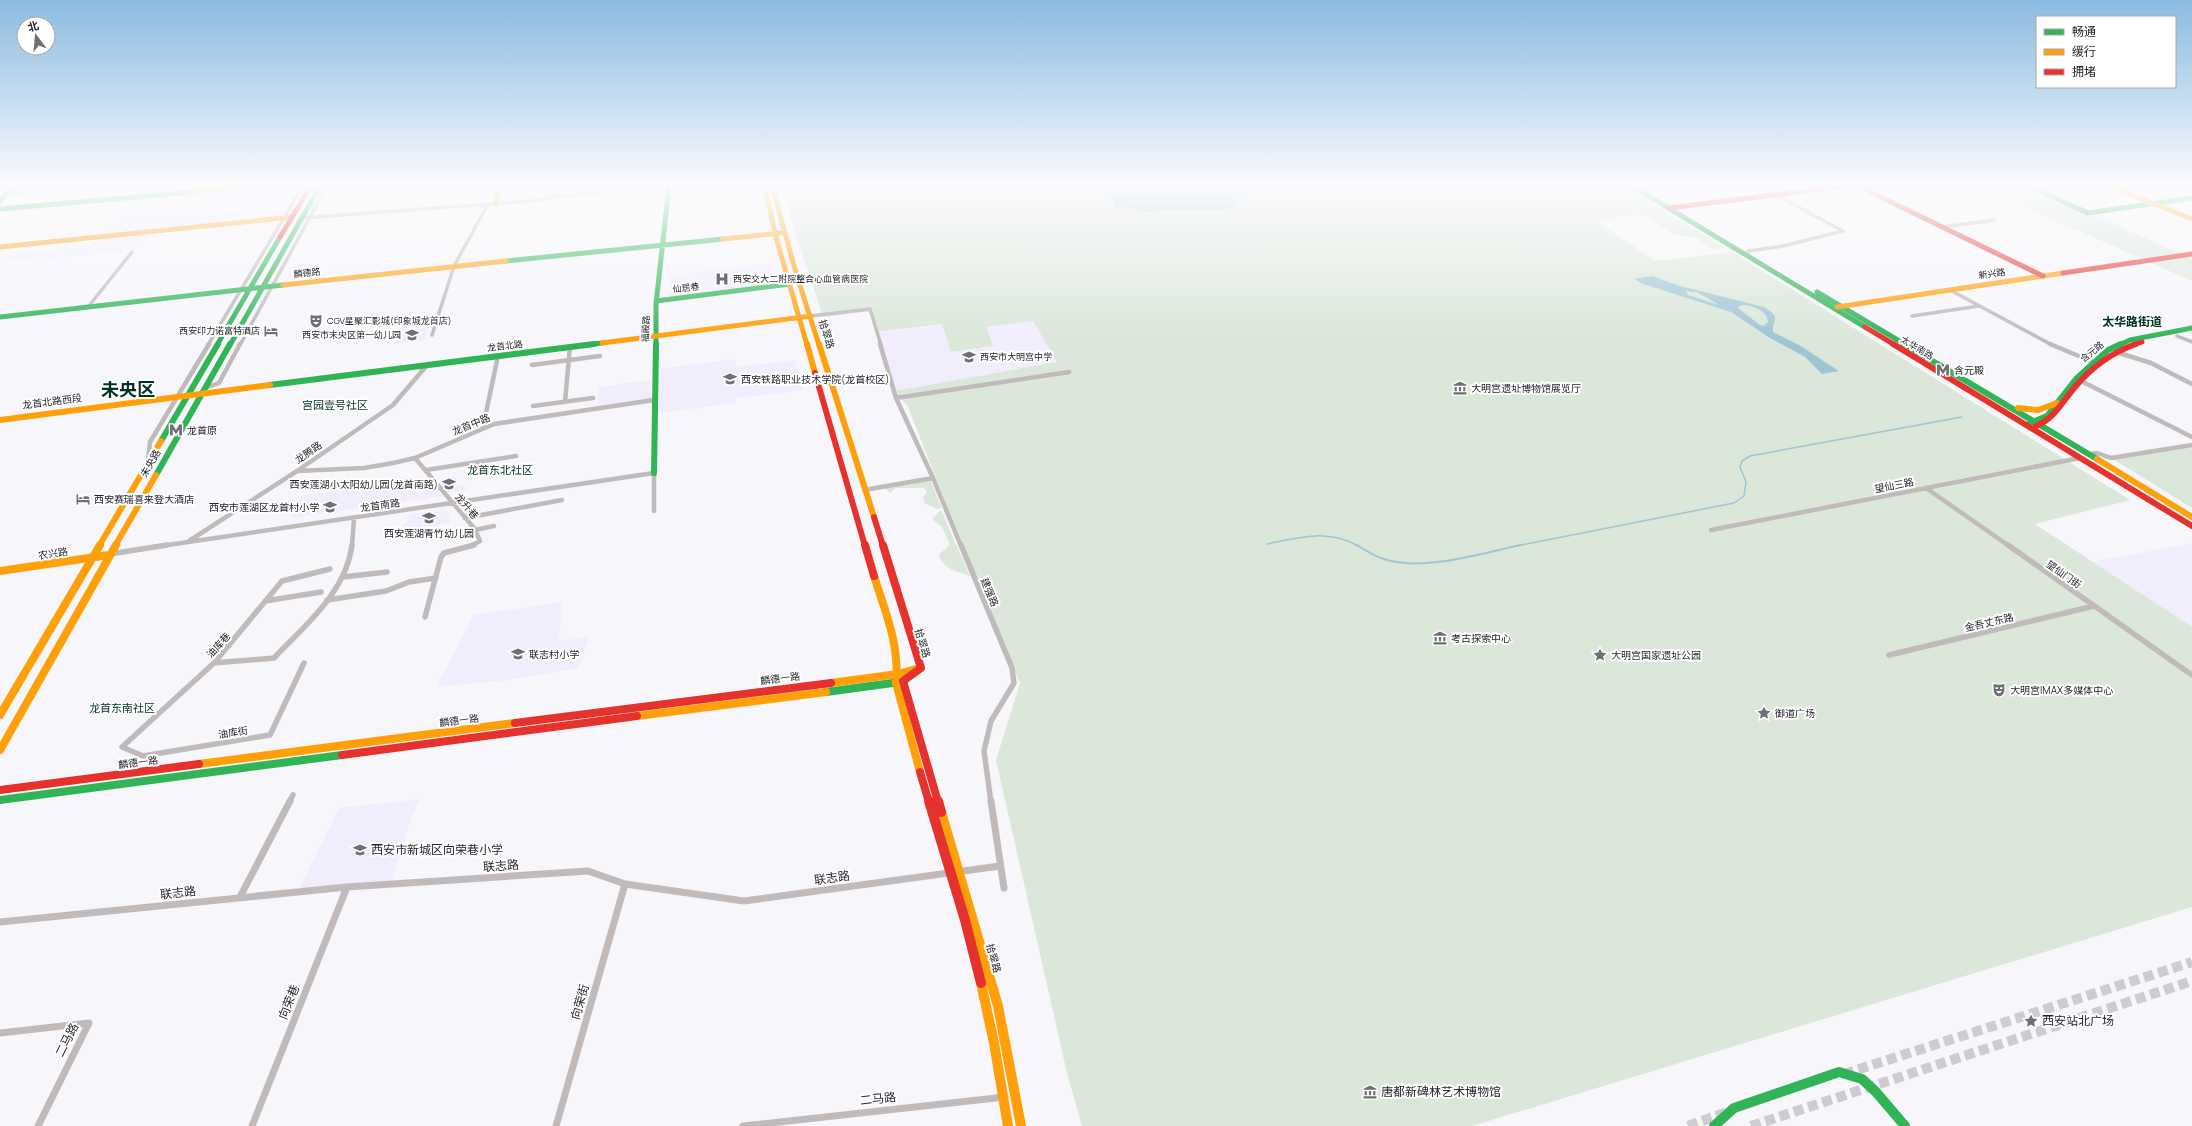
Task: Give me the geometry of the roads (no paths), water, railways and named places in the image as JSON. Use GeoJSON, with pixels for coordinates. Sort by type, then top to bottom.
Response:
{"type":"FeatureCollection","features":[{"type":"Feature","properties":{"kind":"main road"},"geometry":{"type":"LineString","coordinates":[[0,249],[100,239]]}},
{"type":"Feature","properties":{"kind":"main road","name":"未央路"},"geometry":{"type":"LineString","coordinates":[[0,715],[148,464],[276,239]]}},
{"type":"Feature","properties":{"kind":"main road","name":"未央路"},"geometry":{"type":"LineString","coordinates":[[0,750],[262,287],[292,239]]}},
{"type":"Feature","properties":{"kind":"main road","name":"福殿路"},"geometry":{"type":"LineString","coordinates":[[654,473],[656,301],[664,239]]}},
{"type":"Feature","properties":{"kind":"main road","name":"麟德路"},"geometry":{"type":"LineString","coordinates":[[0,317],[454,266],[729,239]]}},
{"type":"Feature","properties":{"kind":"main road","name":"拾翠路"},"geometry":{"type":"LineString","coordinates":[[776,239],[897,655],[900,682],[992,1029],[1005,1097],[1008,1126]]}},
{"type":"Feature","properties":{"kind":"main road","name":"拾翠路"},"geometry":{"type":"LineString","coordinates":[[786,239],[921,668],[900,682]]}},
{"type":"Feature","properties":{"kind":"main road","name":"太华南路"},"geometry":{"type":"LineString","coordinates":[[1721,239],[2192,526]]}},
{"type":"Feature","properties":{"kind":"main road","name":"太华南路"},"geometry":{"type":"LineString","coordinates":[[1726,239],[2040,423],[2192,517]]}},
{"type":"Feature","properties":{"kind":"main road"},"geometry":{"type":"LineString","coordinates":[[1966,239],[2043,276]]}},
{"type":"Feature","properties":{"kind":"main road","name":"新兴路"},"geometry":{"type":"LineString","coordinates":[[1833,308],[2192,254]]}},
{"type":"Feature","properties":{"kind":"main road","name":"仙居巷"},"geometry":{"type":"LineString","coordinates":[[656,301],[790,284]]}},
{"type":"Feature","properties":{"kind":"main road","name":"龙首北路"},"geometry":{"type":"LineString","coordinates":[[202,392],[811,316]]}},
{"type":"Feature","properties":{"kind":"main road","name":"含元路"},"geometry":{"type":"LineString","coordinates":[[2040,423],[2076,379],[2108,350],[2130,340],[2192,328]]}},
{"type":"Feature","properties":{"kind":"main road","name":"含元路"},"geometry":{"type":"LineString","coordinates":[[2040,423],[2053,418],[2081,381],[2116,352],[2137,343],[2192,333]]}},
{"type":"Feature","properties":{"kind":"main road","name":"龙首北路西段"},"geometry":{"type":"LineString","coordinates":[[0,419],[202,392]]}},
{"type":"Feature","properties":{"kind":"main road"},"geometry":{"type":"LineString","coordinates":[[2001,401],[2020,408],[2037,411],[2046,409],[2057,403]]}},
{"type":"Feature","properties":{"kind":"main road"},"geometry":{"type":"LineString","coordinates":[[2027,426],[2040,423]]}},
{"type":"Feature","properties":{"kind":"main road","name":"农兴路"},"geometry":{"type":"LineString","coordinates":[[0,571],[109,555]]}},
{"type":"Feature","properties":{"kind":"main road","name":"麟德一路"},"geometry":{"type":"LineString","coordinates":[[0,790],[898,674],[921,668]]}},
{"type":"Feature","properties":{"kind":"main road","name":"拾翠路"},"geometry":{"type":"LineString","coordinates":[[900,682],[959,873],[1004,1031],[1021,1126]]}},
{"type":"Feature","properties":{"kind":"main road","name":"麟德一路"},"geometry":{"type":"LineString","coordinates":[[0,800],[900,682]]}},
{"type":"Feature","properties":{"kind":"main road"},"geometry":{"type":"LineString","coordinates":[[1714,1126],[1734,1108],[1839,1072],[1862,1079],[1876,1092],[1905,1126]]}},
{"type":"Feature","properties":{"kind":"street"},"geometry":{"type":"LineString","coordinates":[[148,464],[150,442],[240,290],[274,239]]}},
{"type":"Feature","properties":{"kind":"street"},"geometry":{"type":"LineString","coordinates":[[202,392],[219,383],[272,286],[295,239]]}},
{"type":"Feature","properties":{"kind":"street"},"geometry":{"type":"LineString","coordinates":[[432,334],[454,266],[471,239]]}},
{"type":"Feature","properties":{"kind":"street"},"geometry":{"type":"LineString","coordinates":[[1748,251],[1784,246],[1813,239]]}},
{"type":"Feature","properties":{"kind":"street"},"geometry":{"type":"LineString","coordinates":[[88,307],[132,252]]}},
{"type":"Feature","properties":{"kind":"street"},"geometry":{"type":"LineString","coordinates":[[1950,290],[2071,355],[2093,362]]}},
{"type":"Feature","properties":{"kind":"street"},"geometry":{"type":"LineString","coordinates":[[1912,316],[1979,306]]}},
{"type":"Feature","properties":{"kind":"street","name":"建强路"},"geometry":{"type":"LineString","coordinates":[[811,316],[870,309],[896,398],[933,478],[1012,668],[1014,683],[991,721],[984,750],[1004,888]]}},
{"type":"Feature","properties":{"kind":"street"},"geometry":{"type":"LineString","coordinates":[[2177,336],[2192,342]]}},
{"type":"Feature","properties":{"kind":"street"},"geometry":{"type":"LineString","coordinates":[[565,402],[570,360],[570,346]]}},
{"type":"Feature","properties":{"kind":"street"},"geometry":{"type":"LineString","coordinates":[[2116,352],[2151,363],[2192,384]]}},
{"type":"Feature","properties":{"kind":"street"},"geometry":{"type":"LineString","coordinates":[[483,427],[498,356]]}},
{"type":"Feature","properties":{"kind":"street"},"geometry":{"type":"LineString","coordinates":[[532,365],[600,356]]}},
{"type":"Feature","properties":{"kind":"street","name":"龙腾路"},"geometry":{"type":"LineString","coordinates":[[188,543],[393,405],[428,364]]}},
{"type":"Feature","properties":{"kind":"street"},"geometry":{"type":"LineString","coordinates":[[896,398],[1069,372]]}},
{"type":"Feature","properties":{"kind":"street"},"geometry":{"type":"LineString","coordinates":[[2081,381],[2192,437]]}},
{"type":"Feature","properties":{"kind":"street"},"geometry":{"type":"LineString","coordinates":[[533,406],[593,398]]}},
{"type":"Feature","properties":{"kind":"street","name":"龙首中路"},"geometry":{"type":"LineString","coordinates":[[297,471],[364,468],[414,458],[483,427],[500,423],[654,400]]}},
{"type":"Feature","properties":{"kind":"street"},"geometry":{"type":"LineString","coordinates":[[2090,454],[2097,453],[2111,458],[2192,445]]}},
{"type":"Feature","properties":{"kind":"street"},"geometry":{"type":"LineString","coordinates":[[426,470],[516,456]]}},
{"type":"Feature","properties":{"kind":"street","name":"龙升巷"},"geometry":{"type":"LineString","coordinates":[[414,458],[426,470],[475,530],[480,541],[473,546],[444,553],[425,617]]}},
{"type":"Feature","properties":{"kind":"street","name":"望仙三路"},"geometry":{"type":"LineString","coordinates":[[1711,530],[2080,458]]}},
{"type":"Feature","properties":{"kind":"street"},"geometry":{"type":"LineString","coordinates":[[654,473],[654,511]]}},
{"type":"Feature","properties":{"kind":"street","name":"龙首南路"},"geometry":{"type":"LineString","coordinates":[[109,555],[654,473]]}},
{"type":"Feature","properties":{"kind":"street"},"geometry":{"type":"LineString","coordinates":[[864,490],[933,478]]}},
{"type":"Feature","properties":{"kind":"street","name":"望仙门街"},"geometry":{"type":"LineString","coordinates":[[1926,488],[2192,675]]}},
{"type":"Feature","properties":{"kind":"street"},"geometry":{"type":"LineString","coordinates":[[465,518],[512,508],[562,500]]}},
{"type":"Feature","properties":{"kind":"street"},"geometry":{"type":"LineString","coordinates":[[214,663],[274,658],[327,600],[343,577],[350,557],[354,518]]}},
{"type":"Feature","properties":{"kind":"street"},"geometry":{"type":"LineString","coordinates":[[475,530],[494,526]]}},
{"type":"Feature","properties":{"kind":"street","name":"油库巷"},"geometry":{"type":"LineString","coordinates":[[122,747],[214,663],[284,580],[330,568]]}},
{"type":"Feature","properties":{"kind":"street"},"geometry":{"type":"LineString","coordinates":[[343,577],[387,572]]}},
{"type":"Feature","properties":{"kind":"street"},"geometry":{"type":"LineString","coordinates":[[327,600],[386,591],[414,581],[436,578]]}},
{"type":"Feature","properties":{"kind":"street"},"geometry":{"type":"LineString","coordinates":[[265,601],[321,592]]}},
{"type":"Feature","properties":{"kind":"street","name":"金吾丈东路"},"geometry":{"type":"LineString","coordinates":[[1889,655],[2094,606]]}},
{"type":"Feature","properties":{"kind":"street","name":"油库街"},"geometry":{"type":"LineString","coordinates":[[122,747],[143,756],[270,735],[304,663]]}},
{"type":"Feature","properties":{"kind":"street"},"geometry":{"type":"LineString","coordinates":[[240,897],[293,795]]}},
{"type":"Feature","properties":{"kind":"street","name":"联志路"},"geometry":{"type":"LineString","coordinates":[[0,922],[347,887],[588,871],[625,884],[744,901],[950,872],[959,873],[1000,866]]}},
{"type":"Feature","properties":{"kind":"street","name":"向荣街"},"geometry":{"type":"LineString","coordinates":[[556,1126],[625,884]]}},
{"type":"Feature","properties":{"kind":"street","name":"向荣巷"},"geometry":{"type":"LineString","coordinates":[[252,1126],[347,887]]}},
{"type":"Feature","properties":{"kind":"street","name":"二马路"},"geometry":{"type":"LineString","coordinates":[[0,1033],[89,1023],[38,1126]]}},
{"type":"Feature","properties":{"kind":"street","name":"二马路"},"geometry":{"type":"LineString","coordinates":[[743,1126],[1016,1096]]}},
{"type":"Feature","properties":{"kind":"water"},"geometry":{"type":"Polygon","coordinates":[[[1652,276],[1680,286],[1764,307],[1775,316],[1773,332],[1799,345],[1839,371],[1822,374],[1805,357],[1770,338],[1731,312],[1643,284],[1634,279],[1652,276]],[[1686,291],[1688,295],[1719,305],[1697,292],[1686,291]],[[1745,305],[1739,306],[1738,308],[1760,325],[1764,326],[1768,322],[1766,315],[1763,312],[1745,305]]]}},
{"type":"Feature","properties":{"kind":"waterway"},"geometry":{"type":"LineString","coordinates":[[1520,545],[1734,503],[1744,496],[1746,482],[1740,467],[1742,461],[1750,456],[1962,417]]}},
{"type":"Feature","properties":{"kind":"waterway"},"geometry":{"type":"LineString","coordinates":[[1267,544],[1302,537],[1325,536],[1347,541],[1358,546]]}},
{"type":"Feature","properties":{"kind":"waterway"},"geometry":{"type":"LineString","coordinates":[[1357,545],[1371,554],[1387,560],[1403,563],[1454,560],[1520,545]]}},
{"type":"Feature","properties":{"kind":"waterway"},"geometry":{"type":"LineString","coordinates":[[1516,546],[1520,545]]}},
{"type":"Feature","properties":{"kind":"tunnel"},"geometry":{"type":"LineString","coordinates":[[1844,1074],[2192,962]]}},
{"type":"Feature","properties":{"kind":"tunnel"},"geometry":{"type":"LineString","coordinates":[[1751,1126],[2192,981]]}},
{"type":"Feature","properties":{"kind":"tunnel"},"geometry":{"type":"LineString","coordinates":[[1688,1126],[1727,1112]]}},
{"type":"Feature","properties":{"kind":"place","name":"西安交大二附院整合心血管病医院"},"geometry":{"type":"Point","coordinates":[722,279]}},
{"type":"Feature","properties":{"kind":"place","name":"CGV星聚汇影城(印象城龙首店)"},"geometry":{"type":"Point","coordinates":[316,321]}},
{"type":"Feature","properties":{"kind":"place","name":"西安印力诺富特酒店"},"geometry":{"type":"Point","coordinates":[271,331]}},
{"type":"Feature","properties":{"kind":"place","name":"西安市未央区第一幼儿园"},"geometry":{"type":"Point","coordinates":[412,335]}},
{"type":"Feature","properties":{"kind":"place","name":"西安市大明宫中学"},"geometry":{"type":"Point","coordinates":[969,357]}},
{"type":"Feature","properties":{"kind":"place","name":"含元殿"},"geometry":{"type":"Point","coordinates":[1943,370]}},
{"type":"Feature","properties":{"kind":"place","name":"西安铁路职业技术学院(龙首校区)"},"geometry":{"type":"Point","coordinates":[730,379]}},
{"type":"Feature","properties":{"kind":"place","name":"大明宫遗址博物馆展览厅"},"geometry":{"type":"Point","coordinates":[1460,388]}},
{"type":"Feature","properties":{"kind":"place","name":"龙首原"},"geometry":{"type":"Point","coordinates":[176,430]}},
{"type":"Feature","properties":{"kind":"place","name":"西安莲湖小太阳幼儿园(龙首南路)"},"geometry":{"type":"Point","coordinates":[449,484]}},
{"type":"Feature","properties":{"kind":"place","name":"西安赛瑞喜来登大酒店"},"geometry":{"type":"Point","coordinates":[83,499]}},
{"type":"Feature","properties":{"kind":"place","name":"西安市莲湖区龙首村小学"},"geometry":{"type":"Point","coordinates":[330,507]}},
{"type":"Feature","properties":{"kind":"place","name":"西安莲湖青竹幼儿园"},"geometry":{"type":"Point","coordinates":[429,518]}},
{"type":"Feature","properties":{"kind":"place","name":"考古探索中心"},"geometry":{"type":"Point","coordinates":[1440,638]}},
{"type":"Feature","properties":{"kind":"place","name":"联志村小学"},"geometry":{"type":"Point","coordinates":[518,654]}},
{"type":"Feature","properties":{"kind":"place","name":"大明宫国家遗址公园"},"geometry":{"type":"Point","coordinates":[1600,655]}},
{"type":"Feature","properties":{"kind":"place","name":"大明宫IMAX多媒体中心"},"geometry":{"type":"Point","coordinates":[1999,690]}},
{"type":"Feature","properties":{"kind":"place","name":"御道广场"},"geometry":{"type":"Point","coordinates":[1764,713]}},
{"type":"Feature","properties":{"kind":"place","name":"西安市新城区向荣巷小学"},"geometry":{"type":"Point","coordinates":[360,850]}},
{"type":"Feature","properties":{"kind":"place","name":"西安站北广场"},"geometry":{"type":"Point","coordinates":[2031,1021]}},
{"type":"Feature","properties":{"kind":"place","name":"唐都新碑林艺术博物馆"},"geometry":{"type":"Point","coordinates":[1370,1092]}},
{"type":"Feature","properties":{"kind":"district","name":"太华路街道"},"geometry":{"type":"Point","coordinates":[2132,322]}},
{"type":"Feature","properties":{"kind":"district","name":"未央区"},"geometry":{"type":"Point","coordinates":[128,390]}},
{"type":"Feature","properties":{"kind":"district","name":"宫园壹号社区"},"geometry":{"type":"Point","coordinates":[335,405]}},
{"type":"Feature","properties":{"kind":"district","name":"龙首东北社区"},"geometry":{"type":"Point","coordinates":[500,470]}},
{"type":"Feature","properties":{"kind":"district","name":"龙首东南社区"},"geometry":{"type":"Point","coordinates":[122,708]}}]}
